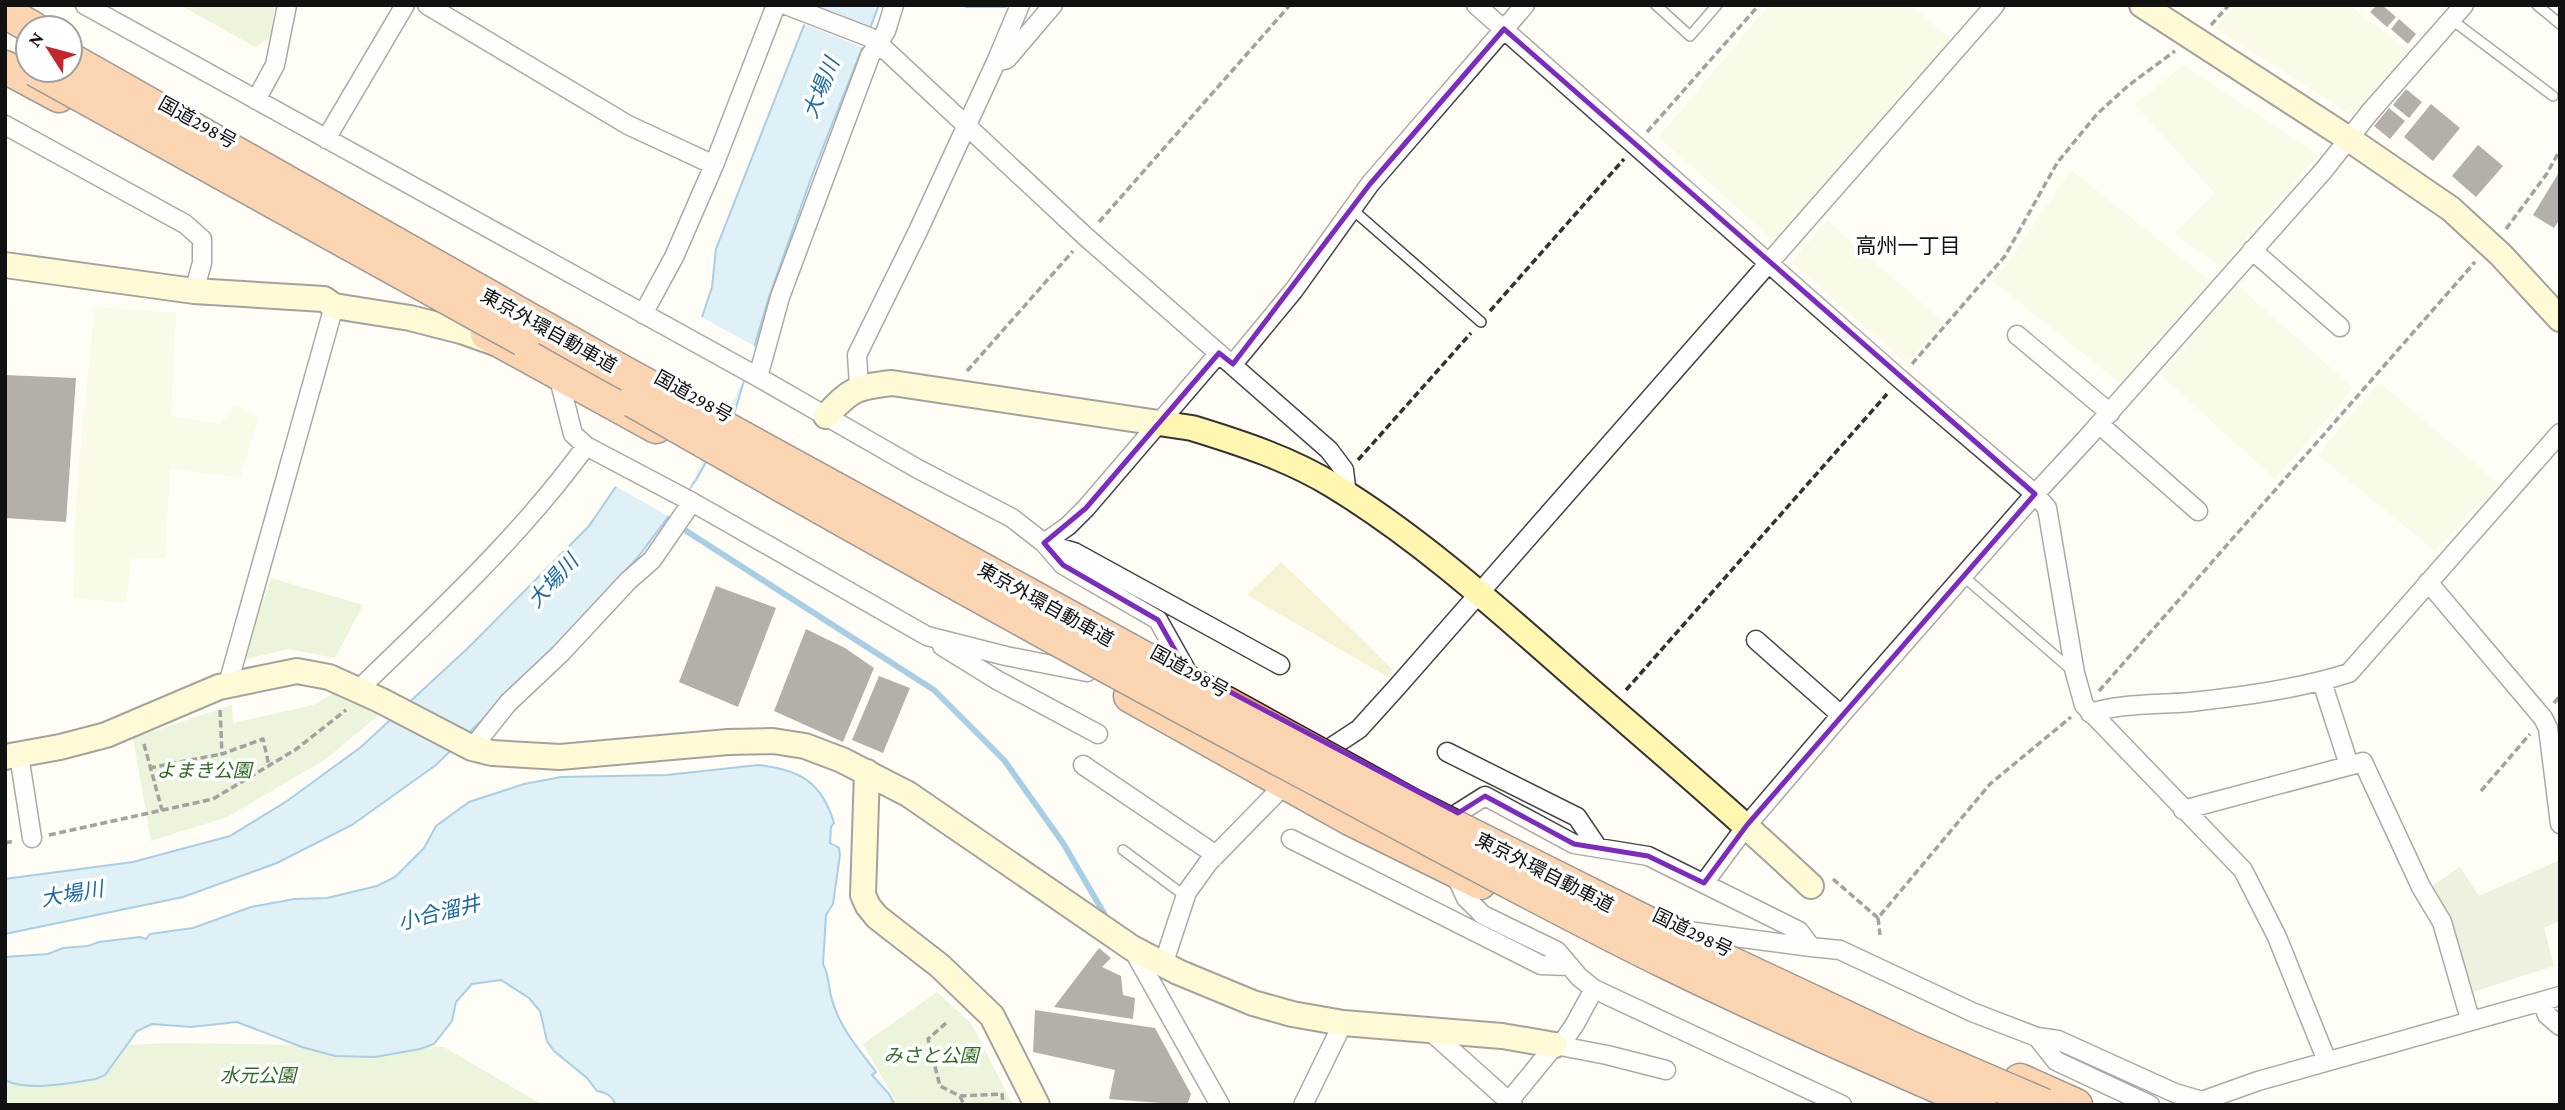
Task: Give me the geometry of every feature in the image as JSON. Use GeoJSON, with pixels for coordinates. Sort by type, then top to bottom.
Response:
{"type":"FeatureCollection","features":[{"type":"Feature","properties":{"kind":"highway","name":"国道298号"},"geometry":{"type":"LineString","coordinates":[[84,57],[200,124],[736,419],[873,499],[1458,813],[1688,931],[2076,1105]]}},
{"type":"Feature","properties":{"kind":"highway"},"geometry":{"type":"LineString","coordinates":[[5,67],[557,371],[1284,783],[1738,1012],[1951,1105]]}},
{"type":"Feature","properties":{"kind":"highway","name":"東京外環自動車道"},"geometry":{"type":"LineString","coordinates":[[84,67],[606,362],[1414,806],[1703,950],[1914,1049],[2044,1105]]}},
{"type":"Feature","properties":{"kind":"highway","name":"東京外環自動車道"},"geometry":{"type":"LineString","coordinates":[[59,84],[595,379],[881,543],[1203,719],[1666,962],[1980,1105]]}},
{"type":"Feature","properties":{"kind":"street"},"geometry":{"type":"LineString","coordinates":[[85,5],[758,377],[918,469],[1012,518],[1044,543],[1063,565],[1158,620],[1185,668]]}},
{"type":"Feature","properties":{"kind":"street"},"geometry":{"type":"LineString","coordinates":[[256,100],[275,65],[287,5]]}},
{"type":"Feature","properties":{"kind":"street"},"geometry":{"type":"LineString","coordinates":[[326,139],[405,5]]}},
{"type":"Feature","properties":{"kind":"street"},"geometry":{"type":"LineString","coordinates":[[427,5],[628,125],[714,165]]}},
{"type":"Feature","properties":{"kind":"street"},"geometry":{"type":"LineString","coordinates":[[643,314],[674,257],[714,165],[776,5]]}},
{"type":"Feature","properties":{"kind":"street"},"geometry":{"type":"LineString","coordinates":[[786,5],[873,40],[1086,237],[1329,450],[1346,483]]}},
{"type":"Feature","properties":{"kind":"street"},"geometry":{"type":"LineString","coordinates":[[758,377],[780,297],[870,56],[873,40],[886,31],[894,5]]}},
{"type":"Feature","properties":{"kind":"street"},"geometry":{"type":"LineString","coordinates":[[859,386],[857,355],[966,127],[1020,5]]}},
{"type":"Feature","properties":{"kind":"street"},"geometry":{"type":"LineString","coordinates":[[996,62],[1007,59],[1054,5]]}},
{"type":"Feature","properties":{"kind":"street"},"geometry":{"type":"LineString","coordinates":[[1476,5],[1900,379],[2035,494],[2047,509],[2075,673],[2087,709],[2243,870],[2277,937],[2328,1061]]}},
{"type":"Feature","properties":{"kind":"street"},"geometry":{"type":"LineString","coordinates":[[1044,543],[1068,526],[1086,508],[1161,422],[1294,290],[1370,184],[1525,5]]}},
{"type":"Feature","properties":{"kind":"street"},"geometry":{"type":"LineString","coordinates":[[1163,965],[1185,896],[1216,855],[1284,783],[1331,745],[1359,729],[1995,5]]}},
{"type":"Feature","properties":{"kind":"street"},"geometry":{"type":"LineString","coordinates":[[2142,5],[2349,139],[2464,218],[2560,319]]}},
{"type":"Feature","properties":{"kind":"street"},"geometry":{"type":"LineString","coordinates":[[1704,883],[1747,825],[1841,715],[2035,494],[2105,419],[2464,5]]}},
{"type":"Feature","properties":{"kind":"street"},"geometry":{"type":"LineString","coordinates":[[5,125],[185,224],[202,239],[202,263],[194,291]]}},
{"type":"Feature","properties":{"kind":"street"},"geometry":{"type":"LineString","coordinates":[[2252,250],[2340,327]]}},
{"type":"Feature","properties":{"kind":"street"},"geometry":{"type":"LineString","coordinates":[[5,265],[194,291],[324,299],[334,306],[410,318],[461,331],[515,350]]}},
{"type":"Feature","properties":{"kind":"street"},"geometry":{"type":"LineString","coordinates":[[224,685],[334,306]]}},
{"type":"Feature","properties":{"kind":"street"},"geometry":{"type":"LineString","coordinates":[[2017,335],[2198,511]]}},
{"type":"Feature","properties":{"kind":"street"},"geometry":{"type":"LineString","coordinates":[[557,371],[573,435],[586,446],[692,502],[927,636],[998,680],[1098,734]]}},
{"type":"Feature","properties":{"kind":"street"},"geometry":{"type":"LineString","coordinates":[[826,415],[842,398],[859,386],[892,383],[1192,428],[1238,442],[1346,483],[1432,553],[1747,825],[1820,880]]}},
{"type":"Feature","properties":{"kind":"street"},"geometry":{"type":"LineString","coordinates":[[2087,709],[2191,702],[2322,682],[2350,673],[2560,433]]}},
{"type":"Feature","properties":{"kind":"street"},"geometry":{"type":"LineString","coordinates":[[368,695],[535,512],[586,446]]}},
{"type":"Feature","properties":{"kind":"street"},"geometry":{"type":"LineString","coordinates":[[468,746],[508,702],[560,654],[628,581],[652,560],[692,502]]}},
{"type":"Feature","properties":{"kind":"street"},"geometry":{"type":"LineString","coordinates":[[1044,543],[1074,552],[1280,665]]}},
{"type":"Feature","properties":{"kind":"street"},"geometry":{"type":"LineString","coordinates":[[2428,582],[2543,718],[2548,728],[2560,824]]}},
{"type":"Feature","properties":{"kind":"street"},"geometry":{"type":"LineString","coordinates":[[927,636],[1006,656],[1087,672]]}},
{"type":"Feature","properties":{"kind":"street"},"geometry":{"type":"LineString","coordinates":[[1756,640],[1841,715]]}},
{"type":"Feature","properties":{"kind":"street"},"geometry":{"type":"LineString","coordinates":[[32,838],[12,756],[94,738],[140,722],[224,685],[297,671],[329,677],[468,746],[517,757],[560,757],[728,742],[774,741],[805,746],[867,772],[908,794],[1132,948],[1163,965],[1253,1003],[1292,1014],[1343,1023],[1502,1036],[1607,1055],[1666,1070]]}},
{"type":"Feature","properties":{"kind":"street"},"geometry":{"type":"LineString","coordinates":[[2322,682],[2349,765]]}},
{"type":"Feature","properties":{"kind":"street"},"geometry":{"type":"LineString","coordinates":[[1447,752],[1577,817],[1598,848]]}},
{"type":"Feature","properties":{"kind":"street"},"geometry":{"type":"LineString","coordinates":[[2183,810],[2363,762],[2421,887],[2442,922],[2470,1019]]}},
{"type":"Feature","properties":{"kind":"street"},"geometry":{"type":"LineString","coordinates":[[1083,765],[1216,855]]}},
{"type":"Feature","properties":{"kind":"street"},"geometry":{"type":"LineString","coordinates":[[867,772],[863,895],[867,906],[877,917],[940,966],[992,1016],[1037,1105]]}},
{"type":"Feature","properties":{"kind":"street"},"geometry":{"type":"LineString","coordinates":[[1458,813],[1485,796],[1574,844],[1648,856],[1799,930],[1811,947]]}},
{"type":"Feature","properties":{"kind":"street"},"geometry":{"type":"LineString","coordinates":[[1291,839],[1541,965],[1570,966]]}},
{"type":"Feature","properties":{"kind":"street"},"geometry":{"type":"LineString","coordinates":[[1453,870],[1466,898],[1483,915],[1557,951],[1579,977],[1594,989],[1842,1105]]}},
{"type":"Feature","properties":{"kind":"street"},"geometry":{"type":"LineString","coordinates":[[1688,931],[1840,950],[1972,1012],[2037,1037],[2058,1040],[2175,1093],[2202,1101],[2258,1081],[2470,1019],[2560,996]]}},
{"type":"Feature","properties":{"kind":"street"},"geometry":{"type":"LineString","coordinates":[[1132,948],[1220,1105]]}},
{"type":"Feature","properties":{"kind":"street"},"geometry":{"type":"LineString","coordinates":[[1429,1030],[1509,1104],[1575,1024],[1594,989]]}},
{"type":"Feature","properties":{"kind":"street"},"geometry":{"type":"LineString","coordinates":[[2542,1001],[2547,1015],[2560,1026]]}},
{"type":"Feature","properties":{"kind":"street"},"geometry":{"type":"LineString","coordinates":[[1303,1105],[1343,1023]]}},
{"type":"Feature","properties":{"kind":"street"},"geometry":{"type":"LineString","coordinates":[[2037,1037],[2056,1061],[2150,1105]]}},
{"type":"Feature","properties":{"kind":"lane"},"geometry":{"type":"LineString","coordinates":[[1656,5],[1690,36],[1717,5]]}},
{"type":"Feature","properties":{"kind":"lane"},"geometry":{"type":"LineString","coordinates":[[2537,5],[2560,24]]}},
{"type":"Feature","properties":{"kind":"lane"},"geometry":{"type":"LineString","coordinates":[[2452,20],[2553,96]]}},
{"type":"Feature","properties":{"kind":"lane"},"geometry":{"type":"LineString","coordinates":[[1353,210],[1481,322]]}},
{"type":"Feature","properties":{"kind":"lane"},"geometry":{"type":"LineString","coordinates":[[1963,576],[2075,673]]}},
{"type":"Feature","properties":{"kind":"lane"},"geometry":{"type":"LineString","coordinates":[[1123,850],[1185,896]]}},
{"type":"Feature","properties":{"kind":"path"},"geometry":{"type":"LineString","coordinates":[[961,378],[1290,5]]}},
{"type":"Feature","properties":{"kind":"path"},"geometry":{"type":"LineString","coordinates":[[1346,483],[1359,460],[1759,5]]}},
{"type":"Feature","properties":{"kind":"path"},"geometry":{"type":"LineString","coordinates":[[2208,30],[2229,5]]}},
{"type":"Feature","properties":{"kind":"path"},"geometry":{"type":"LineString","coordinates":[[2500,236],[2546,175],[2560,150]]}},
{"type":"Feature","properties":{"kind":"path"},"geometry":{"type":"LineString","coordinates":[[1880,935],[1878,918],[1990,785],[2087,709],[2097,693],[2481,256]]}},
{"type":"Feature","properties":{"kind":"path"},"geometry":{"type":"LineString","coordinates":[[222,754],[224,685]]}},
{"type":"Feature","properties":{"kind":"path"},"geometry":{"type":"LineString","coordinates":[[5,843],[213,799],[295,750],[368,695]]}},
{"type":"Feature","properties":{"kind":"path"},"geometry":{"type":"LineString","coordinates":[[2481,790],[2560,696]]}},
{"type":"Feature","properties":{"kind":"path"},"geometry":{"type":"LineString","coordinates":[[140,722],[149,768],[162,810]]}},
{"type":"Feature","properties":{"kind":"path"},"geometry":{"type":"LineString","coordinates":[[149,768],[222,754],[263,739],[269,766]]}},
{"type":"Feature","properties":{"kind":"path"},"geometry":{"type":"LineString","coordinates":[[1820,880],[1878,918]]}},
{"type":"Feature","properties":{"kind":"path"},"geometry":{"type":"LineString","coordinates":[[946,1023],[928,1039],[940,1086],[960,1096],[1001,1094]]}},
{"type":"Feature","properties":{"kind":"path"},"geometry":{"type":"LineString","coordinates":[[960,1096],[964,1105]]}},
{"type":"Feature","properties":{"kind":"highlighted area"},"geometry":{"type":"Polygon","coordinates":[[[1504,29],[2035,494],[1747,825],[1704,883],[1648,856],[1574,844],[1485,796],[1458,813],[1185,668],[1158,620],[1063,565],[1044,543],[1086,508],[1219,353],[1233,364],[1370,184],[1504,29]]]}},
{"type":"Feature","properties":{"kind":"shaded area"},"geometry":{"type":"Polygon","coordinates":[[[1769,5],[1911,5],[1952,41],[1774,241],[1659,137],[1769,5]]]}},
{"type":"Feature","properties":{"kind":"shaded area"},"geometry":{"type":"Polygon","coordinates":[[[2236,5],[2349,5],[2409,51],[2354,116],[2215,28],[2236,5]]]}},
{"type":"Feature","properties":{"kind":"shaded area"},"geometry":{"type":"Polygon","coordinates":[[[2183,65],[2318,155],[2221,267],[2175,234],[2215,193],[2135,105],[2183,65]]]}},
{"type":"Feature","properties":{"kind":"shaded area"},"geometry":{"type":"Polygon","coordinates":[[[2071,170],[2211,281],[2120,383],[1993,281],[2071,170]]]}},
{"type":"Feature","properties":{"kind":"shaded area"},"geometry":{"type":"Polygon","coordinates":[[[1827,221],[1944,322],[1911,359],[1903,360],[1791,262],[1827,221]]]}},
{"type":"Feature","properties":{"kind":"shaded area"},"geometry":{"type":"Polygon","coordinates":[[[2236,284],[2353,388],[2275,479],[2161,375],[2236,284]]]}},
{"type":"Feature","properties":{"kind":"shaded area"},"geometry":{"type":"Polygon","coordinates":[[[95,307],[176,313],[171,416],[221,424],[235,404],[259,417],[240,477],[170,469],[165,558],[131,559],[126,603],[73,598],[77,483],[95,307]]]}},
{"type":"Feature","properties":{"kind":"shaded area"},"geometry":{"type":"Polygon","coordinates":[[[2379,382],[2499,484],[2435,551],[2318,455],[2379,382]]]}},
{"type":"Feature","properties":{"kind":"shaded area"},"geometry":{"type":"Polygon","coordinates":[[[1281,562],[1393,670],[1386,676],[1247,595],[1281,562]]]}},
{"type":"Feature","properties":{"kind":"green space"},"geometry":{"type":"Polygon","coordinates":[[[180,5],[275,5],[270,38],[255,47],[180,5]]]}},
{"type":"Feature","properties":{"kind":"green space"},"geometry":{"type":"Polygon","coordinates":[[[271,578],[363,605],[335,658],[288,649],[243,660],[271,578]]]}},
{"type":"Feature","properties":{"kind":"green space","name":"よまき公園"},"geometry":{"type":"Polygon","coordinates":[[[337,692],[380,714],[326,759],[227,817],[151,841],[133,738],[232,705],[233,723],[313,705],[337,692]]]}},
{"type":"Feature","properties":{"kind":"green space"},"geometry":{"type":"Polygon","coordinates":[[[2560,860],[2560,921],[2544,928],[2554,966],[2473,992],[2444,907],[2432,886],[2460,867],[2479,896],[2560,860]]]}},
{"type":"Feature","properties":{"kind":"green space","name":"みさと公園"},"geometry":{"type":"Polygon","coordinates":[[[937,992],[971,1023],[1013,1105],[898,1105],[863,1044],[937,992]]]}},
{"type":"Feature","properties":{"kind":"green space","name":"水元公園"},"geometry":{"type":"Polygon","coordinates":[[[169,1043],[444,1047],[543,1105],[5,1105],[5,1051],[169,1043]]]}},
{"type":"Feature","properties":{"kind":"water","name":"大場川"},"geometry":{"type":"Polygon","coordinates":[[[812,5],[879,5],[813,173],[769,297],[735,411],[696,480],[638,557],[540,663],[436,765],[352,825],[277,863],[183,897],[5,934],[5,879],[133,862],[230,836],[287,801],[361,747],[469,647],[589,526],[639,453],[680,384],[712,287],[716,249],[812,5]]]}},
{"type":"Feature","properties":{"kind":"water","name":"小合溜井"},"geometry":{"type":"Polygon","coordinates":[[[758,765],[785,770],[807,780],[823,797],[829,809],[834,823],[831,827],[830,843],[839,848],[840,855],[833,904],[826,915],[823,964],[838,1017],[876,1072],[872,1075],[895,1105],[616,1105],[554,1051],[547,1041],[540,1011],[529,998],[501,980],[472,984],[456,1002],[452,1021],[434,1044],[420,1049],[375,1057],[335,1056],[302,1047],[237,1022],[191,1027],[152,1024],[137,1031],[105,1075],[96,1079],[37,1086],[14,1084],[5,1080],[5,957],[48,954],[63,948],[88,946],[99,942],[140,937],[146,939],[150,934],[193,928],[251,907],[294,899],[327,898],[377,886],[395,877],[424,848],[436,826],[469,802],[524,784],[561,777],[667,775],[758,765]]]}},
{"type":"Feature","properties":{"kind":"pier"},"geometry":{"type":"Polygon","coordinates":[[[808,5],[873,28],[864,48],[801,23],[808,5]]]}},
{"type":"Feature","properties":{"kind":"pier"},"geometry":{"type":"Polygon","coordinates":[[[698,315],[758,348],[679,509],[672,518],[613,485],[676,383],[698,315]]]}},
{"type":"Feature","properties":{"kind":"building"},"geometry":{"type":"Polygon","coordinates":[[[2377,5],[2382,5],[2396,17],[2387,27],[2370,12],[2377,5]]]}},
{"type":"Feature","properties":{"kind":"building"},"geometry":{"type":"Polygon","coordinates":[[[2399,19],[2416,34],[2408,44],[2391,29],[2399,19]]]}},
{"type":"Feature","properties":{"kind":"building"},"geometry":{"type":"Polygon","coordinates":[[[2406,89],[2422,102],[2409,118],[2393,105],[2406,89]]]}},
{"type":"Feature","properties":{"kind":"building"},"geometry":{"type":"Polygon","coordinates":[[[2431,104],[2460,128],[2433,161],[2404,137],[2431,104]]]}},
{"type":"Feature","properties":{"kind":"building"},"geometry":{"type":"Polygon","coordinates":[[[2389,108],[2405,121],[2390,139],[2374,126],[2389,108]]]}},
{"type":"Feature","properties":{"kind":"building"},"geometry":{"type":"Polygon","coordinates":[[[2478,145],[2503,166],[2476,197],[2452,176],[2478,145]]]}},
{"type":"Feature","properties":{"kind":"building"},"geometry":{"type":"Polygon","coordinates":[[[2558,174],[2560,219],[2554,228],[2533,215],[2558,174]]]}},
{"type":"Feature","properties":{"kind":"building"},"geometry":{"type":"Polygon","coordinates":[[[5,375],[76,378],[66,522],[5,518],[5,375]]]}},
{"type":"Feature","properties":{"kind":"building"},"geometry":{"type":"Polygon","coordinates":[[[716,586],[776,608],[738,707],[679,682],[716,586]]]}},
{"type":"Feature","properties":{"kind":"building"},"geometry":{"type":"Polygon","coordinates":[[[806,629],[845,648],[874,668],[843,742],[774,711],[806,629]]]}},
{"type":"Feature","properties":{"kind":"building"},"geometry":{"type":"Polygon","coordinates":[[[879,676],[910,688],[883,753],[852,740],[879,676]]]}},
{"type":"Feature","properties":{"kind":"building"},"geometry":{"type":"Polygon","coordinates":[[[1099,948],[1111,958],[1102,967],[1121,976],[1123,995],[1135,998],[1133,1019],[1054,1007],[1099,948]]]}},
{"type":"Feature","properties":{"kind":"building"},"geometry":{"type":"Polygon","coordinates":[[[1035,1010],[1155,1028],[1191,1094],[1187,1105],[1109,1099],[1115,1070],[1033,1052],[1035,1010]]]}},
{"type":"Feature","properties":{"kind":"waterway"},"geometry":{"type":"LineString","coordinates":[[967,5],[1004,5]]}},
{"type":"Feature","properties":{"kind":"waterway"},"geometry":{"type":"LineString","coordinates":[[677,525],[934,690],[1004,760],[1063,843],[1109,922]]}},
{"type":"Feature","properties":{"kind":"district","name":"高州一丁目"},"geometry":{"type":"Point","coordinates":[1908,246]}}]}
